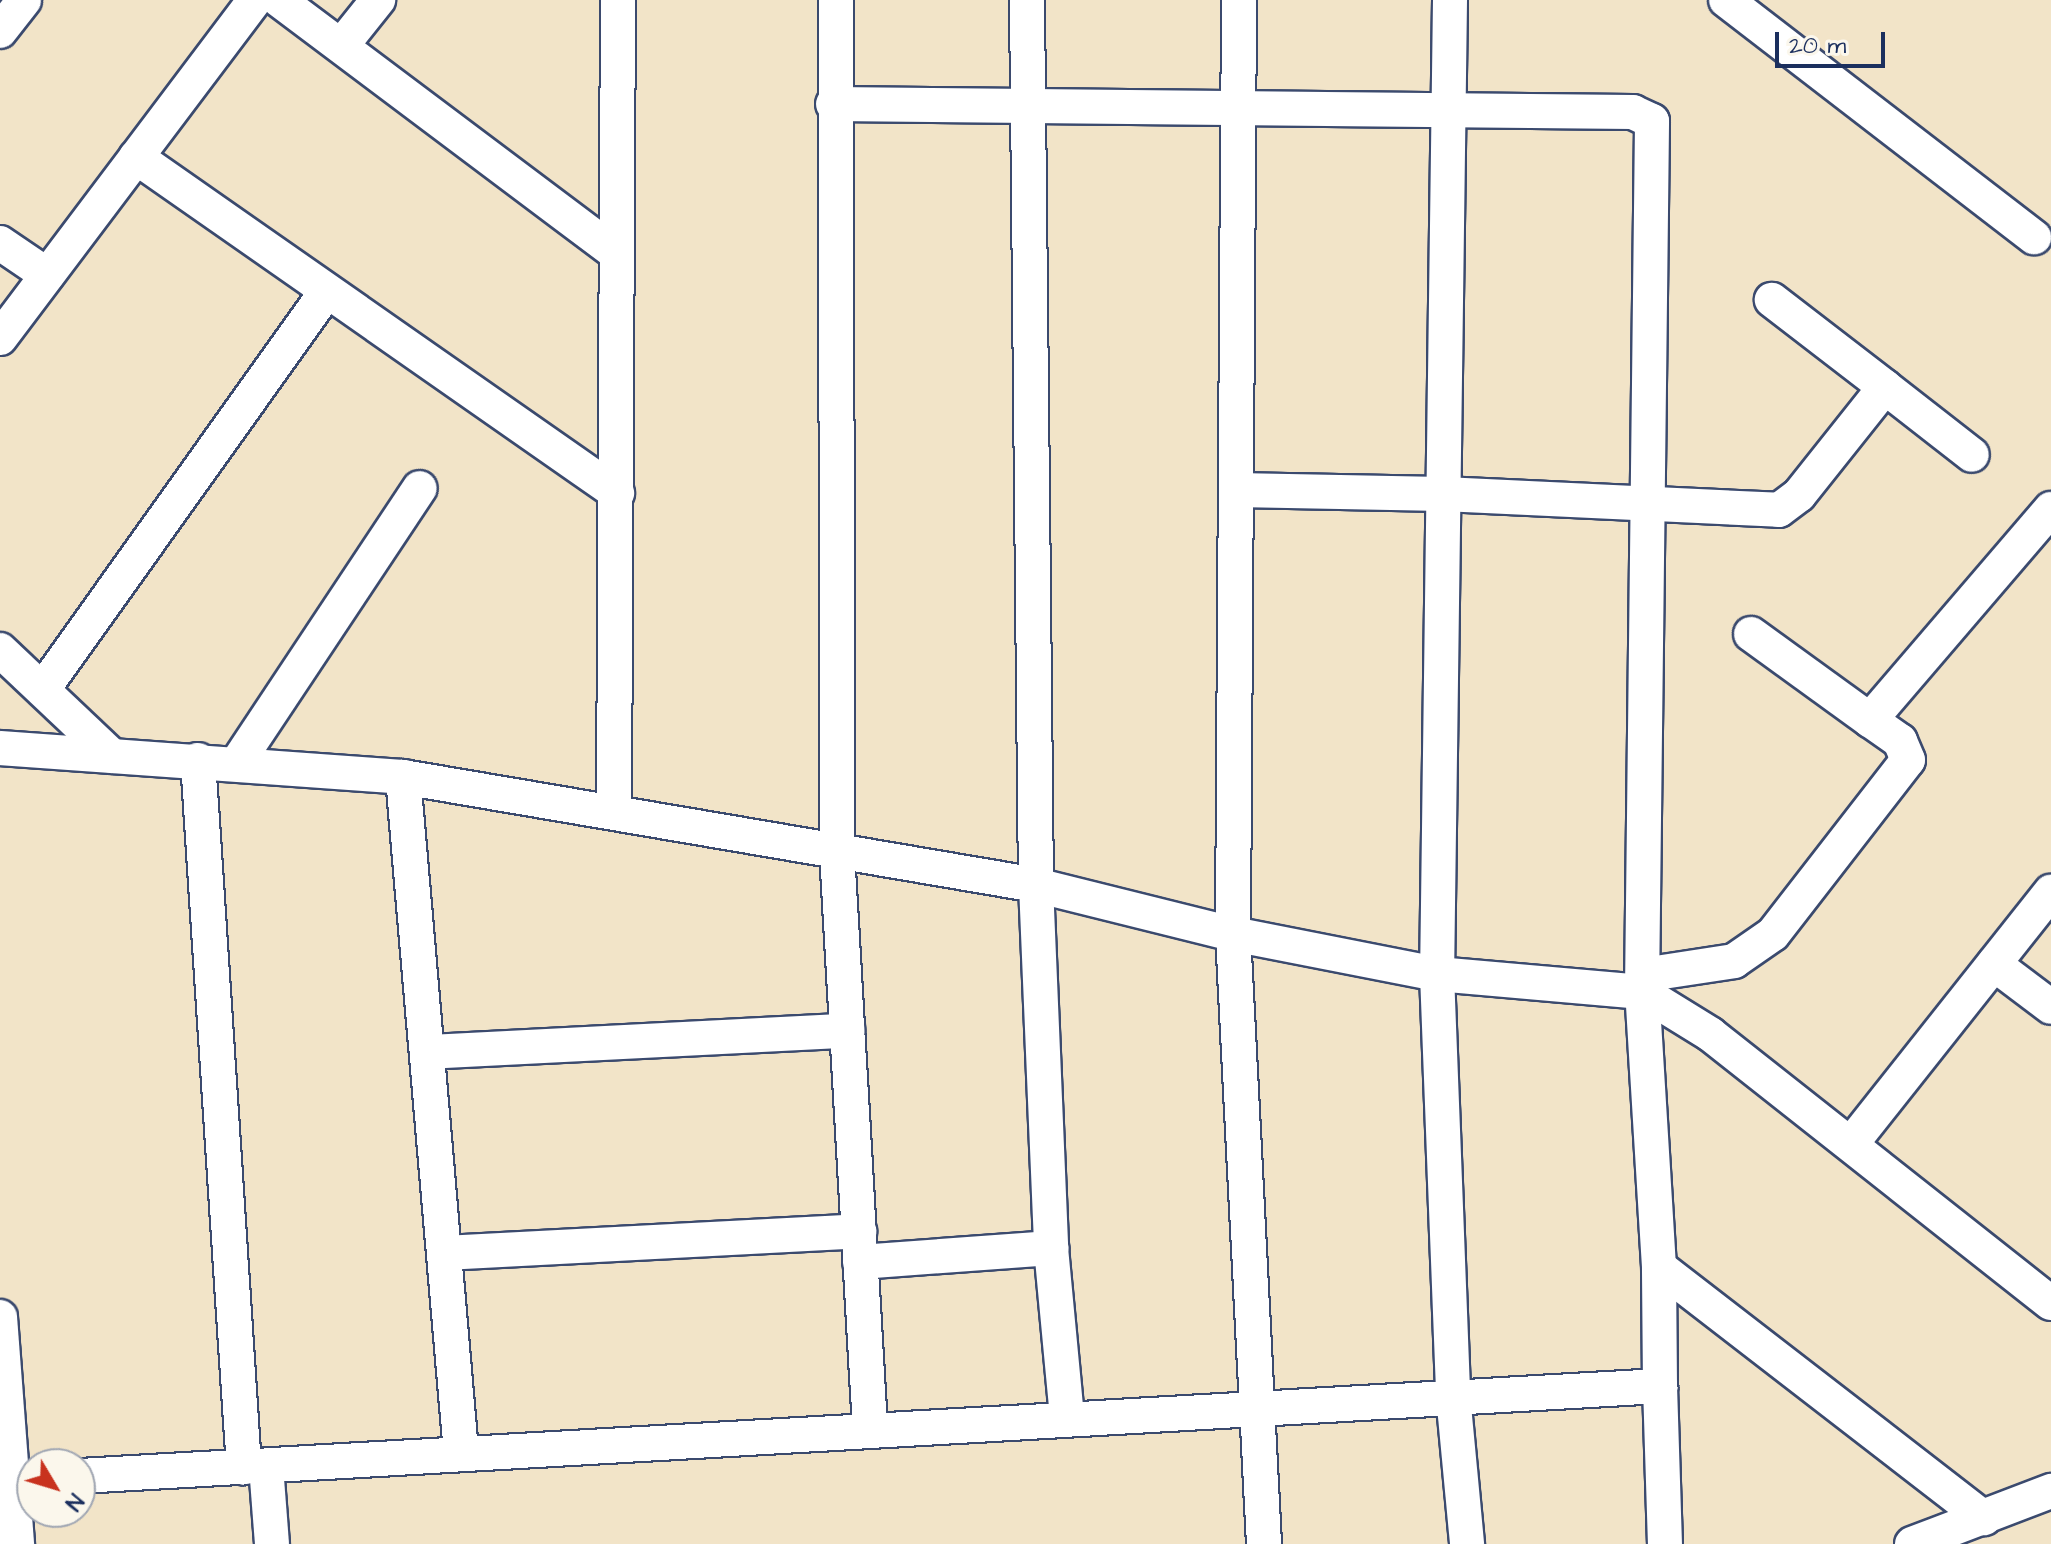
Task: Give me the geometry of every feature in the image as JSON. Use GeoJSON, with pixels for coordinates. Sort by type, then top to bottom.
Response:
{"type":"FeatureCollection","features":[{"type":"Feature","properties":{"kind":"street"},"geometry":{"type":"LineString","coordinates":[[0,31],[24,0]]}},
{"type":"Feature","properties":{"kind":"street"},"geometry":{"type":"LineString","coordinates":[[0,338],[255,0]]}},
{"type":"Feature","properties":{"kind":"street"},"geometry":{"type":"LineString","coordinates":[[279,0],[613,251]]}},
{"type":"Feature","properties":{"kind":"street"},"geometry":{"type":"LineString","coordinates":[[342,45],[378,0]]}},
{"type":"Feature","properties":{"kind":"street"},"geometry":{"type":"LineString","coordinates":[[614,809],[617,493],[613,251],[618,0]]}},
{"type":"Feature","properties":{"kind":"street"},"geometry":{"type":"LineString","coordinates":[[836,0],[833,104],[837,852],[870,1428]]}},
{"type":"Feature","properties":{"kind":"street"},"geometry":{"type":"LineString","coordinates":[[1027,0],[1036,885],[1051,1248],[1067,1417]]}},
{"type":"Feature","properties":{"kind":"street"},"geometry":{"type":"LineString","coordinates":[[1239,0],[1233,934],[1253,1408],[1264,1544]]}},
{"type":"Feature","properties":{"kind":"street"},"geometry":{"type":"LineString","coordinates":[[1450,0],[1437,974],[1453,1395],[1467,1544]]}},
{"type":"Feature","properties":{"kind":"street"},"geometry":{"type":"LineString","coordinates":[[1726,0],[2045,234]]}},
{"type":"Feature","properties":{"kind":"street"},"geometry":{"type":"LineString","coordinates":[[833,104],[1239,104],[1448,114],[1633,112],[1652,121],[1643,984],[1659,1267],[1665,1544]]}},
{"type":"Feature","properties":{"kind":"street"},"geometry":{"type":"LineString","coordinates":[[136,157],[617,493]]}},
{"type":"Feature","properties":{"kind":"street"},"geometry":{"type":"LineString","coordinates":[[0,243],[47,275]]}},
{"type":"Feature","properties":{"kind":"street"},"geometry":{"type":"LineString","coordinates":[[43,689],[326,292]]}},
{"type":"Feature","properties":{"kind":"street"},"geometry":{"type":"LineString","coordinates":[[1772,300],[1972,455]]}},
{"type":"Feature","properties":{"kind":"street"},"geometry":{"type":"LineString","coordinates":[[1236,490],[1443,494],[1779,510],[1799,495],[1885,387]]}},
{"type":"Feature","properties":{"kind":"street"},"geometry":{"type":"LineString","coordinates":[[237,763],[420,488]]}},
{"type":"Feature","properties":{"kind":"street"},"geometry":{"type":"LineString","coordinates":[[1870,720],[2051,509]]}},
{"type":"Feature","properties":{"kind":"street"},"geometry":{"type":"LineString","coordinates":[[0,748],[403,777],[614,809],[837,852],[1036,885],[1233,934],[1437,974],[1643,984],[1734,961],[1773,934],[1908,760],[1900,741],[1751,634]]}},
{"type":"Feature","properties":{"kind":"street"},"geometry":{"type":"LineString","coordinates":[[0,650],[112,756]]}},
{"type":"Feature","properties":{"kind":"street"},"geometry":{"type":"LineString","coordinates":[[198,760],[255,1467],[272,1544]]}},
{"type":"Feature","properties":{"kind":"street"},"geometry":{"type":"LineString","coordinates":[[403,777],[461,1452]]}},
{"type":"Feature","properties":{"kind":"street"},"geometry":{"type":"LineString","coordinates":[[1851,1144],[2051,892]]}},
{"type":"Feature","properties":{"kind":"street"},"geometry":{"type":"LineString","coordinates":[[1994,964],[2051,1007]]}},
{"type":"Feature","properties":{"kind":"street"},"geometry":{"type":"LineString","coordinates":[[1643,984],[2051,1303]]}},
{"type":"Feature","properties":{"kind":"street"},"geometry":{"type":"LineString","coordinates":[[427,1052],[847,1031]]}},
{"type":"Feature","properties":{"kind":"street"},"geometry":{"type":"LineString","coordinates":[[444,1253],[859,1247],[1051,1248]]}},
{"type":"Feature","properties":{"kind":"street"},"geometry":{"type":"LineString","coordinates":[[1659,1267],[1984,1518]]}},
{"type":"Feature","properties":{"kind":"street"},"geometry":{"type":"LineString","coordinates":[[0,1317],[18,1448]]}},
{"type":"Feature","properties":{"kind":"street"},"geometry":{"type":"LineString","coordinates":[[96,1475],[870,1428],[1660,1386]]}},
{"type":"Feature","properties":{"kind":"street"},"geometry":{"type":"LineString","coordinates":[[1912,1544],[2051,1491]]}}]}
